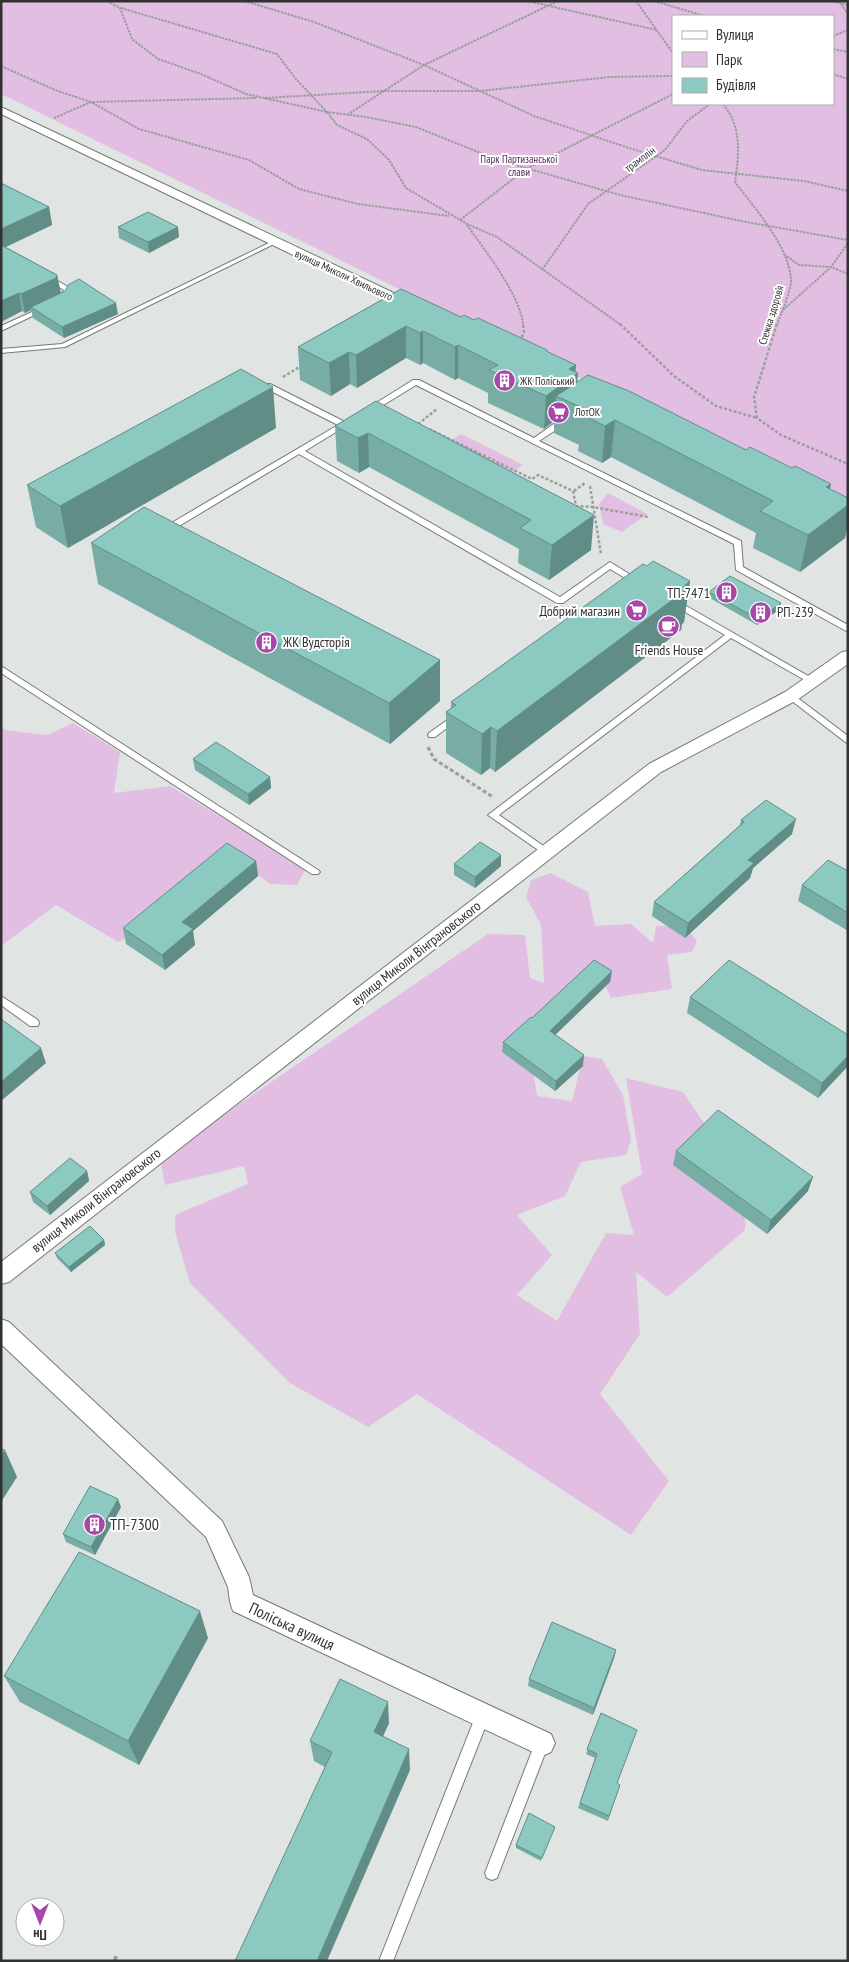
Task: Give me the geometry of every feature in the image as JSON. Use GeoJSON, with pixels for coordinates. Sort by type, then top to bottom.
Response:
{"type":"FeatureCollection","features":[{"type":"Feature","properties":{"kind":"street","name":"вулиця Миколи Хвильового"},"geometry":{"type":"LineString","coordinates":[[1,110],[425,313]]}},
{"type":"Feature","properties":{"kind":"street","name":"вулиця Миколи Вінграновського"},"geometry":{"type":"LineString","coordinates":[[1,1275],[655,768],[791,696],[848,656]]}},
{"type":"Feature","properties":{"kind":"street","name":"Поліська вулиця"},"geometry":{"type":"LineString","coordinates":[[1,1329],[214,1529],[240,1586],[242,1602],[542,1743]]}},
{"type":"Feature","properties":{"kind":"lane"},"geometry":{"type":"LineString","coordinates":[[1,351],[63,346],[275,242]]}},
{"type":"Feature","properties":{"kind":"lane"},"geometry":{"type":"LineString","coordinates":[[1,329],[64,299],[68,289],[43,275]]}},
{"type":"Feature","properties":{"kind":"lane"},"geometry":{"type":"LineString","coordinates":[[364,413],[416,382],[738,543],[740,568],[848,629]]}},
{"type":"Feature","properties":{"kind":"lane"},"geometry":{"type":"LineString","coordinates":[[157,535],[346,423],[267,386],[259,391]]}},
{"type":"Feature","properties":{"kind":"lane"},"geometry":{"type":"LineString","coordinates":[[534,441],[571,416]]}},
{"type":"Feature","properties":{"kind":"lane"},"geometry":{"type":"LineString","coordinates":[[299,451],[560,601],[610,565],[646,586]]}},
{"type":"Feature","properties":{"kind":"lane"},"geometry":{"type":"LineString","coordinates":[[630,587],[638,582]]}},
{"type":"Feature","properties":{"kind":"lane"},"geometry":{"type":"LineString","coordinates":[[663,596],[813,681]]}},
{"type":"Feature","properties":{"kind":"lane"},"geometry":{"type":"LineString","coordinates":[[547,852],[493,815],[730,634]]}},
{"type":"Feature","properties":{"kind":"lane"},"geometry":{"type":"LineString","coordinates":[[1,669],[315,872]]}},
{"type":"Feature","properties":{"kind":"lane"},"geometry":{"type":"LineString","coordinates":[[791,696],[848,741]]}},
{"type":"Feature","properties":{"kind":"lane"},"geometry":{"type":"LineString","coordinates":[[432,734],[464,711]]}},
{"type":"Feature","properties":{"kind":"lane"},"geometry":{"type":"LineString","coordinates":[[1,1000],[34,1023]]}},
{"type":"Feature","properties":{"kind":"lane"},"geometry":{"type":"LineString","coordinates":[[386,1961],[483,1715]]}},
{"type":"Feature","properties":{"kind":"lane"},"geometry":{"type":"LineString","coordinates":[[492,1873],[542,1743]]}},
{"type":"Feature","properties":{"kind":"path"},"geometry":{"type":"LineString","coordinates":[[107,1],[120,8],[277,54],[337,125],[367,139],[389,160],[406,188],[467,224],[497,237],[618,322],[674,376],[716,406],[757,418],[782,435],[848,464]]}},
{"type":"Feature","properties":{"kind":"path"},"geometry":{"type":"LineString","coordinates":[[244,1],[314,22],[424,65],[534,116],[592,136],[702,170],[804,181],[848,191]]}},
{"type":"Feature","properties":{"kind":"path"},"geometry":{"type":"LineString","coordinates":[[527,1],[657,30]]}},
{"type":"Feature","properties":{"kind":"path"},"geometry":{"type":"LineString","coordinates":[[346,116],[424,65],[558,1]]}},
{"type":"Feature","properties":{"kind":"path"},"geometry":{"type":"LineString","coordinates":[[636,1],[672,52]]}},
{"type":"Feature","properties":{"kind":"path"},"geometry":{"type":"LineString","coordinates":[[654,1],[701,15]]}},
{"type":"Feature","properties":{"kind":"path"},"geometry":{"type":"LineString","coordinates":[[832,1],[848,5]]}},
{"type":"Feature","properties":{"kind":"path"},"geometry":{"type":"LineString","coordinates":[[840,3],[848,14]]}},
{"type":"Feature","properties":{"kind":"path"},"geometry":{"type":"LineString","coordinates":[[120,8],[132,39],[158,59],[260,98],[346,116],[366,117],[416,127],[498,160],[607,192],[767,226],[848,240]]}},
{"type":"Feature","properties":{"kind":"path"},"geometry":{"type":"LineString","coordinates":[[834,36],[848,30]]}},
{"type":"Feature","properties":{"kind":"path"},"geometry":{"type":"LineString","coordinates":[[834,49],[848,52]]}},
{"type":"Feature","properties":{"kind":"path"},"geometry":{"type":"LineString","coordinates":[[1,66],[55,90],[90,102],[139,129],[249,160],[299,189],[358,204],[453,216]]}},
{"type":"Feature","properties":{"kind":"path"},"geometry":{"type":"LineString","coordinates":[[834,74],[848,79]]}},
{"type":"Feature","properties":{"kind":"path"},"geometry":{"type":"LineString","coordinates":[[35,126],[90,102],[260,98],[384,91],[480,91],[610,78],[672,76]]}},
{"type":"Feature","properties":{"kind":"path"},"geometry":{"type":"LineString","coordinates":[[460,220],[526,169],[672,95]]}},
{"type":"Feature","properties":{"kind":"path","name":"трамплін"},"geometry":{"type":"LineString","coordinates":[[542,270],[588,204],[665,150],[687,121],[709,105]]}},
{"type":"Feature","properties":{"kind":"path"},"geometry":{"type":"LineString","coordinates":[[724,105],[731,113],[740,150],[736,174]]}},
{"type":"Feature","properties":{"kind":"path","name":"Стежка здоров’я"},"geometry":{"type":"LineString","coordinates":[[736,174],[735,182],[767,226],[784,254],[791,282],[754,398],[757,418]]}},
{"type":"Feature","properties":{"kind":"path"},"geometry":{"type":"LineString","coordinates":[[467,224],[493,261],[517,302],[525,330],[518,346]]}},
{"type":"Feature","properties":{"kind":"path"},"geometry":{"type":"LineString","coordinates":[[782,311],[831,268],[848,244]]}},
{"type":"Feature","properties":{"kind":"path"},"geometry":{"type":"LineString","coordinates":[[784,254],[798,266],[831,268],[848,274]]}},
{"type":"Feature","properties":{"kind":"path"},"geometry":{"type":"LineString","coordinates":[[267,386],[308,362]]}},
{"type":"Feature","properties":{"kind":"path"},"geometry":{"type":"LineString","coordinates":[[418,424],[450,399]]}},
{"type":"Feature","properties":{"kind":"path"},"geometry":{"type":"LineString","coordinates":[[379,404],[532,479],[538,475],[574,491]]}},
{"type":"Feature","properties":{"kind":"path"},"geometry":{"type":"LineString","coordinates":[[574,491],[589,480],[604,570]]}},
{"type":"Feature","properties":{"kind":"path"},"geometry":{"type":"LineString","coordinates":[[574,491],[576,506],[594,507],[652,517],[665,507]]}},
{"type":"Feature","properties":{"kind":"path"},"geometry":{"type":"LineString","coordinates":[[432,734],[428,750],[434,759],[506,806]]}},
{"type":"Feature","properties":{"kind":"green space","name":"Парк Партизанської слави"},"geometry":{"type":"Polygon","coordinates":[[[1,1],[848,1],[848,509],[1,94],[1,1]]]}},
{"type":"Feature","properties":{"kind":"green space"},"geometry":{"type":"Polygon","coordinates":[[[461,434],[523,465],[504,478],[442,446],[461,434]]]}},
{"type":"Feature","properties":{"kind":"green space"},"geometry":{"type":"Polygon","coordinates":[[[608,493],[647,514],[622,532],[603,524],[599,504],[608,493]]]}},
{"type":"Feature","properties":{"kind":"green space"},"geometry":{"type":"Polygon","coordinates":[[[73,723],[120,752],[114,793],[170,786],[306,869],[297,885],[270,884],[239,860],[228,880],[118,942],[56,905],[1,946],[1,724],[5,730],[47,735],[73,723]]]}},
{"type":"Feature","properties":{"kind":"green space"},"geometry":{"type":"Polygon","coordinates":[[[551,873],[588,892],[595,926],[631,924],[653,943],[656,926],[685,926],[697,941],[692,952],[667,955],[672,989],[611,998],[598,969],[533,1069],[537,1096],[572,1101],[583,1056],[602,1059],[623,1095],[631,1140],[626,1155],[581,1162],[565,1196],[517,1215],[552,1255],[517,1295],[557,1321],[606,1233],[634,1235],[620,1187],[642,1174],[626,1078],[683,1092],[725,1154],[746,1205],[745,1230],[667,1297],[636,1272],[640,1334],[600,1394],[669,1481],[631,1535],[417,1394],[368,1427],[290,1383],[190,1283],[175,1232],[175,1215],[248,1184],[244,1166],[165,1185],[160,1158],[488,934],[525,935],[530,978],[544,983],[541,925],[526,897],[531,880],[551,873]]]}},
{"type":"Feature","properties":{"kind":"building"},"geometry":{"type":"Polygon","coordinates":[[[1,183],[49,207],[1,229],[1,183]]]}},
{"type":"Feature","properties":{"kind":"building"},"geometry":{"type":"Polygon","coordinates":[[[148,212],[178,227],[148,242],[118,227],[148,212]]]}},
{"type":"Feature","properties":{"kind":"building"},"geometry":{"type":"Polygon","coordinates":[[[1,245],[57,275],[56,278],[1,301],[1,245]]]}},
{"type":"Feature","properties":{"kind":"building"},"geometry":{"type":"Polygon","coordinates":[[[79,279],[116,303],[62,327],[31,307],[65,291],[68,285],[79,279]]]}},
{"type":"Feature","properties":{"kind":"building"},"geometry":{"type":"Polygon","coordinates":[[[401,289],[461,317],[464,315],[474,320],[478,318],[547,350],[576,365],[569,369],[578,373],[546,396],[489,370],[498,365],[458,345],[455,347],[423,331],[420,333],[406,326],[356,355],[349,352],[329,363],[298,347],[401,289]]]}},
{"type":"Feature","properties":{"kind":"building"},"geometry":{"type":"Polygon","coordinates":[[[241,369],[273,387],[60,506],[27,485],[241,369]]]}},
{"type":"Feature","properties":{"kind":"building"},"geometry":{"type":"Polygon","coordinates":[[[588,375],[629,391],[746,450],[750,447],[792,468],[795,466],[831,484],[826,487],[848,498],[848,505],[808,535],[760,511],[773,501],[615,420],[605,426],[581,414],[587,410],[556,396],[588,375]]]}},
{"type":"Feature","properties":{"kind":"building"},"geometry":{"type":"Polygon","coordinates":[[[376,401],[594,515],[552,545],[520,528],[531,520],[368,433],[358,438],[335,426],[376,401]]]}},
{"type":"Feature","properties":{"kind":"building"},"geometry":{"type":"Polygon","coordinates":[[[144,507],[440,660],[389,703],[91,543],[144,507]]]}},
{"type":"Feature","properties":{"kind":"building"},"geometry":{"type":"Polygon","coordinates":[[[653,561],[690,581],[683,587],[687,589],[497,731],[491,727],[482,734],[446,712],[456,705],[451,702],[643,564],[647,566],[653,561]]]}},
{"type":"Feature","properties":{"kind":"building"},"geometry":{"type":"Polygon","coordinates":[[[730,576],[781,603],[758,619],[709,592],[730,576]]]}},
{"type":"Feature","properties":{"kind":"building"},"geometry":{"type":"Polygon","coordinates":[[[216,742],[270,777],[248,794],[193,759],[216,742]]]}},
{"type":"Feature","properties":{"kind":"building"},"geometry":{"type":"Polygon","coordinates":[[[766,800],[796,819],[748,860],[754,863],[688,923],[654,902],[744,822],[741,820],[766,800]]]}},
{"type":"Feature","properties":{"kind":"building"},"geometry":{"type":"Polygon","coordinates":[[[480,842],[501,855],[475,877],[454,864],[480,842]]]}},
{"type":"Feature","properties":{"kind":"building"},"geometry":{"type":"Polygon","coordinates":[[[227,843],[256,861],[182,922],[193,929],[162,955],[123,928],[227,843]]]}},
{"type":"Feature","properties":{"kind":"building"},"geometry":{"type":"Polygon","coordinates":[[[828,860],[848,871],[848,913],[802,885],[828,860]]]}},
{"type":"Feature","properties":{"kind":"building"},"geometry":{"type":"Polygon","coordinates":[[[594,960],[612,971],[550,1031],[584,1055],[556,1081],[503,1042],[532,1018],[594,960]]]}},
{"type":"Feature","properties":{"kind":"building"},"geometry":{"type":"Polygon","coordinates":[[[729,960],[848,1035],[848,1056],[822,1083],[690,997],[729,960]]]}},
{"type":"Feature","properties":{"kind":"building"},"geometry":{"type":"Polygon","coordinates":[[[1,1019],[41,1048],[1,1082],[1,1019]]]}},
{"type":"Feature","properties":{"kind":"building"},"geometry":{"type":"Polygon","coordinates":[[[718,1110],[813,1177],[771,1220],[676,1151],[718,1110]]]}},
{"type":"Feature","properties":{"kind":"building"},"geometry":{"type":"Polygon","coordinates":[[[70,1158],[87,1171],[47,1206],[30,1192],[70,1158]]]}},
{"type":"Feature","properties":{"kind":"building"},"geometry":{"type":"Polygon","coordinates":[[[90,1226],[104,1240],[69,1267],[55,1253],[90,1226]]]}},
{"type":"Feature","properties":{"kind":"building","name":"ТП-7300"},"geometry":{"type":"Polygon","coordinates":[[[90,1486],[118,1499],[91,1547],[63,1534],[90,1486]]]}},
{"type":"Feature","properties":{"kind":"building"},"geometry":{"type":"Polygon","coordinates":[[[79,1552],[200,1611],[128,1741],[4,1676],[79,1552]]]}},
{"type":"Feature","properties":{"kind":"building"},"geometry":{"type":"Polygon","coordinates":[[[552,1622],[616,1650],[594,1708],[529,1679],[552,1622]]]}},
{"type":"Feature","properties":{"kind":"building"},"geometry":{"type":"Polygon","coordinates":[[[340,1679],[388,1702],[374,1732],[409,1749],[317,1961],[235,1961],[332,1752],[310,1741],[340,1679]]]}},
{"type":"Feature","properties":{"kind":"building"},"geometry":{"type":"Polygon","coordinates":[[[601,1713],[637,1730],[617,1783],[620,1785],[609,1816],[580,1803],[597,1754],[587,1749],[601,1713]]]}},
{"type":"Feature","properties":{"kind":"building"},"geometry":{"type":"Polygon","coordinates":[[[529,1813],[555,1827],[542,1858],[516,1845],[529,1813]]]}},
{"type":"Feature","properties":{"kind":"place","name":"ЖК Поліський"},"geometry":{"type":"Point","coordinates":[504,381]}},
{"type":"Feature","properties":{"kind":"place","name":"ЛотОК"},"geometry":{"type":"Point","coordinates":[559,412]}},
{"type":"Feature","properties":{"kind":"place","name":"ТП-7471"},"geometry":{"type":"Point","coordinates":[726,593]}},
{"type":"Feature","properties":{"kind":"place","name":"Добрий магазин"},"geometry":{"type":"Point","coordinates":[636,611]}},
{"type":"Feature","properties":{"kind":"place","name":"РП-239"},"geometry":{"type":"Point","coordinates":[761,612]}},
{"type":"Feature","properties":{"kind":"place","name":"Friends House"},"geometry":{"type":"Point","coordinates":[669,627]}},
{"type":"Feature","properties":{"kind":"place","name":"ЖК Вудсторія"},"geometry":{"type":"Point","coordinates":[267,642]}},
{"type":"Feature","properties":{"kind":"place","name":"ТП-7300"},"geometry":{"type":"Point","coordinates":[94,1524]}}]}
